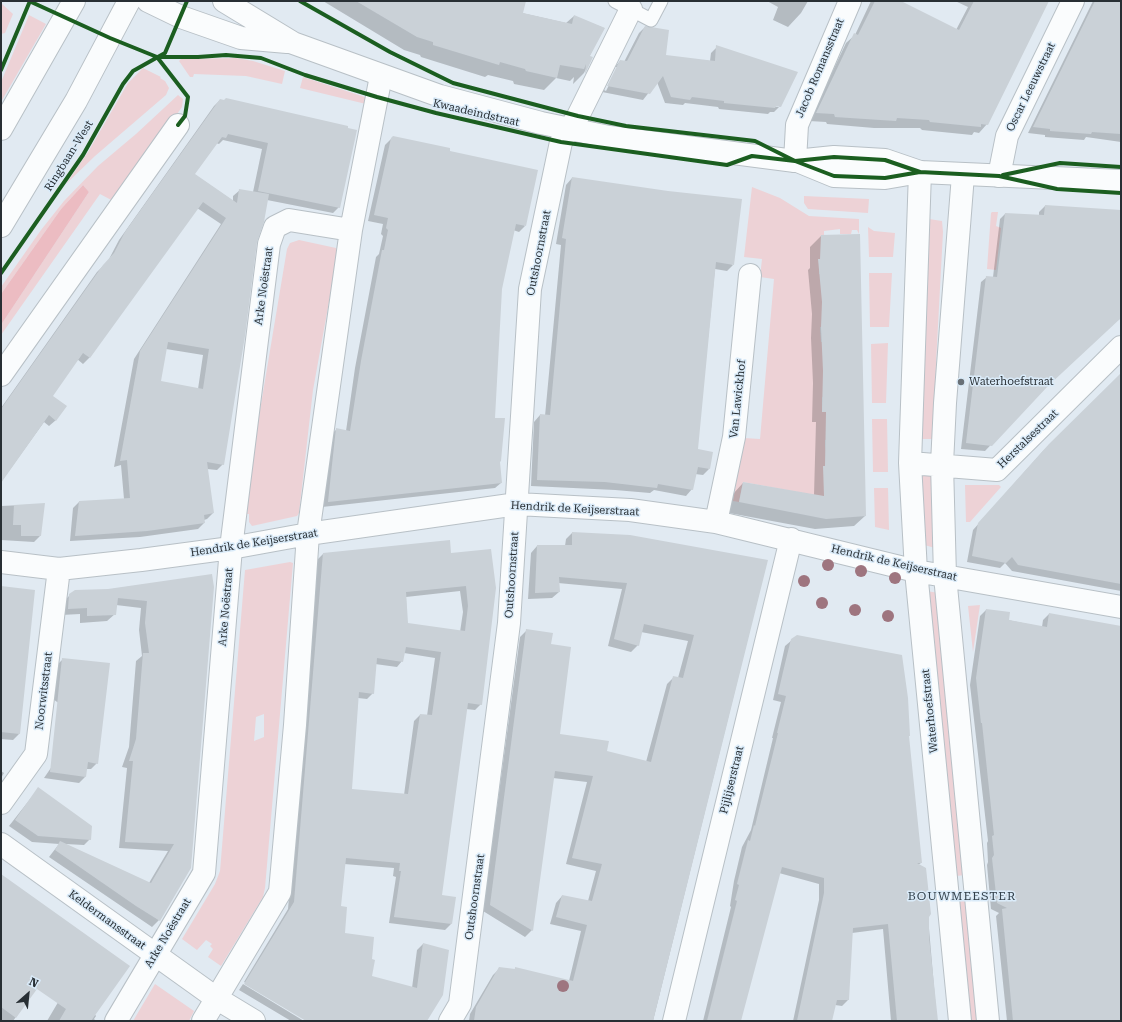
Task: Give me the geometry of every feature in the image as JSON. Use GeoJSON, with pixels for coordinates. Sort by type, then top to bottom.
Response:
{"type":"FeatureCollection","features":[{"type":"Feature","properties":{"kind":"street"},"geometry":{"type":"LineString","coordinates":[[1,129],[74,1]]}},
{"type":"Feature","properties":{"kind":"street","name":"Ringbaan-West"},"geometry":{"type":"LineString","coordinates":[[1,226],[76,101],[129,1]]}},
{"type":"Feature","properties":{"kind":"street","name":"Kwaadeindstraat"},"geometry":{"type":"LineString","coordinates":[[148,1],[181,17],[241,38],[293,43]]}},
{"type":"Feature","properties":{"kind":"street","name":"Kwaadeindstraat"},"geometry":{"type":"LineString","coordinates":[[224,1],[293,43],[381,76],[440,96],[569,130],[609,137],[795,161],[834,157],[885,160],[920,172],[1121,181]]}},
{"type":"Feature","properties":{"kind":"street","name":"Jacob Romansstraat"},"geometry":{"type":"LineString","coordinates":[[795,161],[796,125],[850,1]]}},
{"type":"Feature","properties":{"kind":"street","name":"Oscar Leeuwstraat"},"geometry":{"type":"LineString","coordinates":[[999,176],[1006,136],[1073,1]]}},
{"type":"Feature","properties":{"kind":"street","name":"Outshoornstraat"},"geometry":{"type":"LineString","coordinates":[[450,1021],[460,1004],[509,623],[530,289],[561,142],[578,116],[623,5]]}},
{"type":"Feature","properties":{"kind":"street"},"geometry":{"type":"LineString","coordinates":[[203,1021],[280,892],[295,725],[308,534],[351,230],[381,76]]}},
{"type":"Feature","properties":{"kind":"street"},"geometry":{"type":"LineString","coordinates":[[1,375],[178,125]]}},
{"type":"Feature","properties":{"kind":"street","name":"Waterhoefstraat"},"geometry":{"type":"LineString","coordinates":[[920,172],[910,463],[916,571],[960,1021]]}},
{"type":"Feature","properties":{"kind":"street"},"geometry":{"type":"LineString","coordinates":[[963,175],[945,403],[942,464],[945,576],[988,1021]]}},
{"type":"Feature","properties":{"kind":"street","name":"Arke Noëstraat"},"geometry":{"type":"LineString","coordinates":[[116,1021],[204,873],[231,548],[269,244],[275,227],[289,220],[351,230]]}},
{"type":"Feature","properties":{"kind":"street","name":"Van Lawickhof"},"geometry":{"type":"LineString","coordinates":[[716,522],[734,437],[750,275]]}},
{"type":"Feature","properties":{"kind":"street","name":"Herstalsestraat"},"geometry":{"type":"LineString","coordinates":[[910,463],[942,464],[997,470],[1121,347]]}},
{"type":"Feature","properties":{"kind":"street","name":"Hendrik de Keijserstraat"},"geometry":{"type":"LineString","coordinates":[[1,562],[58,569],[231,548],[308,534],[517,504],[630,510],[716,522],[916,571],[1121,607]]}},
{"type":"Feature","properties":{"kind":"street","name":"Pijlijserstraat"},"geometry":{"type":"LineString","coordinates":[[674,1021],[790,539]]}},
{"type":"Feature","properties":{"kind":"street","name":"Noorwitsstraat"},"geometry":{"type":"LineString","coordinates":[[1,803],[36,754],[58,569]]}},
{"type":"Feature","properties":{"kind":"street","name":"Keldermansstraat"},"geometry":{"type":"LineString","coordinates":[[1,844],[216,998],[254,1021]]}},
{"type":"Feature","properties":{"kind":"street"},"geometry":{"type":"LineString","coordinates":[[948,890],[976,888]]}},
{"type":"Feature","properties":{"kind":"lane"},"geometry":{"type":"LineString","coordinates":[[623,5],[651,20],[661,1]]}},
{"type":"Feature","properties":{"kind":"shaded area"},"geometry":{"type":"Polygon","coordinates":[[[1,3],[13,14],[5,33],[1,34],[1,3]]]}},
{"type":"Feature","properties":{"kind":"shaded area"},"geometry":{"type":"Polygon","coordinates":[[[29,15],[46,24],[1,102],[1,82],[29,15]]]}},
{"type":"Feature","properties":{"kind":"shaded area"},"geometry":{"type":"Polygon","coordinates":[[[236,58],[253,61],[285,71],[282,84],[246,76],[194,74],[193,77],[190,77],[179,61],[181,59],[236,58]]]}},
{"type":"Feature","properties":{"kind":"shaded area"},"geometry":{"type":"Polygon","coordinates":[[[143,68],[161,77],[160,78],[165,81],[169,88],[166,95],[95,156],[66,184],[88,152],[128,83],[143,68]]]}},
{"type":"Feature","properties":{"kind":"shaded area"},"geometry":{"type":"Polygon","coordinates":[[[303,77],[368,98],[366,104],[300,88],[303,77]]]}},
{"type":"Feature","properties":{"kind":"shaded area"},"geometry":{"type":"Polygon","coordinates":[[[178,95],[183,99],[182,107],[115,202],[100,194],[1,335],[1,325],[89,192],[83,185],[61,209],[1,294],[1,287],[41,230],[64,201],[98,166],[136,134],[178,95]]]}},
{"type":"Feature","properties":{"kind":"shaded area"},"geometry":{"type":"Polygon","coordinates":[[[83,185],[89,192],[1,325],[1,294],[61,209],[83,185]]]}},
{"type":"Feature","properties":{"kind":"shaded area"},"geometry":{"type":"Polygon","coordinates":[[[752,187],[780,198],[809,216],[859,219],[859,234],[857,230],[852,230],[851,234],[840,234],[840,229],[824,231],[824,235],[821,235],[821,239],[824,239],[825,259],[819,259],[819,274],[825,274],[826,327],[820,327],[821,342],[827,342],[828,397],[822,397],[822,412],[828,412],[828,440],[825,440],[825,446],[830,466],[823,466],[830,498],[743,482],[739,502],[733,501],[744,438],[760,439],[774,279],[760,277],[762,259],[744,257],[752,187]]]}},
{"type":"Feature","properties":{"kind":"shaded area"},"geometry":{"type":"Polygon","coordinates":[[[804,196],[869,199],[868,213],[808,209],[804,203],[804,196]]]}},
{"type":"Feature","properties":{"kind":"shaded area"},"geometry":{"type":"Polygon","coordinates":[[[992,212],[998,212],[996,226],[1001,228],[996,270],[987,269],[992,212]]]}},
{"type":"Feature","properties":{"kind":"shaded area"},"geometry":{"type":"Polygon","coordinates":[[[929,219],[942,221],[943,232],[936,363],[934,439],[919,439],[929,219]]]}},
{"type":"Feature","properties":{"kind":"shaded area"},"geometry":{"type":"Polygon","coordinates":[[[868,227],[874,231],[895,233],[893,257],[869,257],[868,227]]]}},
{"type":"Feature","properties":{"kind":"shaded area"},"geometry":{"type":"Polygon","coordinates":[[[299,240],[336,248],[338,252],[313,390],[299,513],[297,516],[252,526],[249,522],[249,514],[247,514],[252,458],[287,249],[290,243],[299,240]]]}},
{"type":"Feature","properties":{"kind":"shaded area"},"geometry":{"type":"Polygon","coordinates":[[[869,273],[892,273],[889,327],[870,327],[869,273]]]}},
{"type":"Feature","properties":{"kind":"shaded area"},"geometry":{"type":"Polygon","coordinates":[[[888,343],[886,403],[872,403],[871,344],[888,343]]]}},
{"type":"Feature","properties":{"kind":"shaded area"},"geometry":{"type":"Polygon","coordinates":[[[872,419],[887,419],[888,472],[873,472],[872,419]]]}},
{"type":"Feature","properties":{"kind":"shaded area"},"geometry":{"type":"Polygon","coordinates":[[[919,470],[934,470],[935,548],[921,544],[919,470]]]}},
{"type":"Feature","properties":{"kind":"shaded area"},"geometry":{"type":"Polygon","coordinates":[[[965,485],[999,485],[1001,487],[970,522],[966,522],[965,485]]]}},
{"type":"Feature","properties":{"kind":"shaded area"},"geometry":{"type":"Polygon","coordinates":[[[874,488],[888,488],[889,530],[875,527],[874,488]]]}},
{"type":"Feature","properties":{"kind":"shaded area"},"geometry":{"type":"Polygon","coordinates":[[[290,562],[293,563],[265,888],[263,897],[221,966],[208,957],[213,949],[210,946],[212,944],[206,940],[197,950],[182,939],[215,884],[220,871],[245,570],[290,562]],[[264,714],[256,717],[254,741],[264,737],[264,714]]]}},
{"type":"Feature","properties":{"kind":"shaded area"},"geometry":{"type":"Polygon","coordinates":[[[926,591],[939,593],[965,875],[956,876],[926,591]]]}},
{"type":"Feature","properties":{"kind":"shaded area"},"geometry":{"type":"Polygon","coordinates":[[[980,605],[973,652],[968,606],[980,605]]]}},
{"type":"Feature","properties":{"kind":"shaded area"},"geometry":{"type":"Polygon","coordinates":[[[968,899],[982,1021],[969,1021],[959,900],[968,899]]]}},
{"type":"Feature","properties":{"kind":"shaded area"},"geometry":{"type":"Polygon","coordinates":[[[155,984],[194,1011],[189,1021],[133,1021],[155,984]]]}},
{"type":"Feature","properties":{"kind":"building"},"geometry":{"type":"Polygon","coordinates":[[[356,1],[526,1],[523,13],[572,24],[574,15],[605,28],[590,56],[593,57],[585,74],[586,64],[584,69],[560,65],[557,78],[526,71],[525,69],[500,62],[499,65],[433,45],[433,42],[417,37],[356,1]]]}},
{"type":"Feature","properties":{"kind":"building"},"geometry":{"type":"Polygon","coordinates":[[[875,1],[901,1],[959,30],[974,1],[1049,1],[988,125],[981,124],[981,127],[930,122],[929,120],[897,118],[896,121],[835,117],[834,114],[816,113],[854,33],[858,35],[875,1]]]}},
{"type":"Feature","properties":{"kind":"building"},"geometry":{"type":"Polygon","coordinates":[[[1095,1],[1121,1],[1121,134],[1092,132],[1091,134],[1050,131],[1050,129],[1033,127],[1095,1]]]}},
{"type":"Feature","properties":{"kind":"building"},"geometry":{"type":"Polygon","coordinates":[[[645,26],[669,30],[666,55],[715,61],[716,45],[798,72],[781,107],[776,106],[775,108],[724,103],[724,101],[692,97],[690,100],[671,97],[663,76],[650,94],[607,86],[620,60],[627,61],[645,26]]]}},
{"type":"Feature","properties":{"kind":"building"},"geometry":{"type":"Polygon","coordinates":[[[226,98],[348,126],[348,128],[357,130],[340,208],[258,191],[268,143],[228,134],[226,138],[222,137],[195,174],[237,203],[239,189],[269,194],[264,222],[257,242],[245,336],[224,465],[207,462],[214,513],[204,515],[205,523],[147,531],[75,536],[79,501],[130,498],[127,460],[120,461],[140,351],[226,218],[203,202],[90,358],[83,353],[53,396],[67,406],[56,421],[49,415],[1,483],[1,409],[103,265],[114,253],[125,232],[220,99],[224,100],[226,98]],[[168,342],[161,381],[203,389],[209,349],[168,342]]]}},
{"type":"Feature","properties":{"kind":"building"},"geometry":{"type":"Polygon","coordinates":[[[393,136],[450,148],[450,151],[538,170],[526,226],[516,224],[502,289],[495,418],[505,418],[500,462],[502,483],[328,502],[336,428],[350,431],[361,361],[382,250],[384,250],[388,230],[386,228],[388,218],[374,215],[391,138],[393,136]]]}},
{"type":"Feature","properties":{"kind":"building"},"geometry":{"type":"Polygon","coordinates":[[[572,177],[668,191],[742,199],[734,265],[716,262],[698,449],[713,452],[710,469],[698,467],[693,490],[658,484],[657,488],[605,482],[537,480],[540,414],[550,415],[566,239],[562,238],[572,177]]]}},
{"type":"Feature","properties":{"kind":"building"},"geometry":{"type":"Polygon","coordinates":[[[1045,205],[1121,210],[1121,318],[1048,386],[992,446],[966,443],[986,276],[997,277],[1005,213],[1044,215],[1045,205]]]}},
{"type":"Feature","properties":{"kind":"building"},"geometry":{"type":"Polygon","coordinates":[[[860,234],[866,516],[826,519],[739,502],[743,482],[824,496],[823,466],[825,466],[826,412],[822,412],[822,302],[818,259],[820,259],[821,235],[860,234]]]}},
{"type":"Feature","properties":{"kind":"building"},"geometry":{"type":"Polygon","coordinates":[[[1121,373],[1121,584],[1018,565],[1012,557],[1006,563],[972,556],[978,523],[1049,444],[1121,373]]]}},
{"type":"Feature","properties":{"kind":"building"},"geometry":{"type":"Polygon","coordinates":[[[45,503],[41,536],[21,536],[21,525],[13,525],[14,505],[45,503]]]}},
{"type":"Feature","properties":{"kind":"building"},"geometry":{"type":"Polygon","coordinates":[[[572,532],[630,535],[768,560],[653,1021],[474,1021],[476,1007],[499,967],[515,969],[515,967],[573,981],[587,925],[556,917],[562,895],[592,901],[602,864],[572,858],[593,776],[555,771],[533,931],[490,905],[526,629],[553,633],[551,644],[571,647],[560,734],[609,741],[607,751],[651,762],[673,676],[683,678],[694,635],[644,624],[639,646],[614,639],[627,583],[559,577],[560,592],[535,593],[537,545],[572,545],[572,532]]]}},
{"type":"Feature","properties":{"kind":"building"},"geometry":{"type":"Polygon","coordinates":[[[450,540],[451,553],[491,549],[496,588],[482,705],[468,703],[442,895],[456,897],[452,924],[394,917],[401,871],[399,871],[400,863],[346,858],[341,906],[347,907],[345,933],[374,937],[372,959],[375,960],[372,976],[417,988],[423,943],[449,950],[443,995],[427,1021],[306,1021],[244,984],[294,902],[323,553],[450,540]],[[466,586],[406,592],[408,623],[465,631],[468,606],[466,586]],[[406,647],[403,662],[377,658],[374,694],[359,692],[352,789],[408,794],[420,714],[432,715],[441,652],[406,647]]]}},
{"type":"Feature","properties":{"kind":"building"},"geometry":{"type":"Polygon","coordinates":[[[212,574],[214,587],[191,868],[160,921],[55,850],[60,841],[151,883],[174,844],[125,842],[133,761],[129,761],[136,739],[143,653],[149,653],[145,623],[147,601],[118,598],[116,615],[87,616],[87,608],[68,609],[69,594],[75,590],[108,589],[212,574]]]}},
{"type":"Feature","properties":{"kind":"building"},"geometry":{"type":"Polygon","coordinates":[[[1,586],[35,590],[20,734],[1,732],[1,586]]]}},
{"type":"Feature","properties":{"kind":"building"},"geometry":{"type":"Polygon","coordinates":[[[986,609],[1010,612],[1009,620],[1047,627],[1049,613],[1121,626],[1121,1021],[1013,1021],[1002,909],[1007,908],[997,903],[992,858],[994,855],[992,836],[994,835],[976,678],[986,609]]]}},
{"type":"Feature","properties":{"kind":"building"},"geometry":{"type":"Polygon","coordinates":[[[797,635],[902,655],[908,698],[909,736],[922,863],[917,863],[926,868],[931,914],[929,917],[929,937],[938,1021],[897,1021],[888,924],[853,928],[849,1000],[837,1000],[832,1021],[797,1021],[824,893],[824,878],[782,867],[741,1021],[707,1021],[737,901],[735,900],[739,885],[737,884],[748,840],[750,841],[754,825],[755,826],[778,733],[786,696],[778,694],[783,672],[791,639],[797,635]]]}},
{"type":"Feature","properties":{"kind":"building"},"geometry":{"type":"Polygon","coordinates":[[[62,658],[110,663],[98,764],[88,762],[86,777],[50,772],[62,658]]]}},
{"type":"Feature","properties":{"kind":"building"},"geometry":{"type":"Polygon","coordinates":[[[38,787],[92,826],[91,840],[38,836],[15,820],[38,787]]]}},
{"type":"Feature","properties":{"kind":"building"},"geometry":{"type":"Polygon","coordinates":[[[1,874],[130,966],[91,1021],[59,1021],[66,1009],[37,989],[16,1018],[1,1007],[1,874]]]}},
{"type":"Feature","properties":{"kind":"cycle path"},"geometry":{"type":"LineString","coordinates":[[29,1],[110,38],[157,57],[226,55],[261,58],[305,75],[377,97],[436,113],[561,142],[727,165],[752,156],[795,161],[834,157],[885,160],[920,172]]}},
{"type":"Feature","properties":{"kind":"cycle path"},"geometry":{"type":"LineString","coordinates":[[1,70],[30,1]]}},
{"type":"Feature","properties":{"kind":"cycle path"},"geometry":{"type":"LineString","coordinates":[[1,273],[83,155],[123,84],[133,71],[165,53],[187,1]]}},
{"type":"Feature","properties":{"kind":"cycle path"},"geometry":{"type":"LineString","coordinates":[[300,1],[390,52],[453,83],[578,116],[626,126],[755,141],[795,161],[834,176],[885,178],[920,172],[999,176],[1057,189],[1121,193]]}},
{"type":"Feature","properties":{"kind":"cycle path"},"geometry":{"type":"LineString","coordinates":[[157,57],[188,97],[185,116],[178,125]]}},
{"type":"Feature","properties":{"kind":"cycle path"},"geometry":{"type":"LineString","coordinates":[[1003,175],[1060,163],[1121,167]]}},
{"type":"Feature","properties":{"kind":"place","name":"Waterhoefstraat"},"geometry":{"type":"Point","coordinates":[961,382]}},
{"type":"Feature","properties":{"kind":"district","name":"BOUWMEESTER"},"geometry":{"type":"Point","coordinates":[962,896]}}]}
